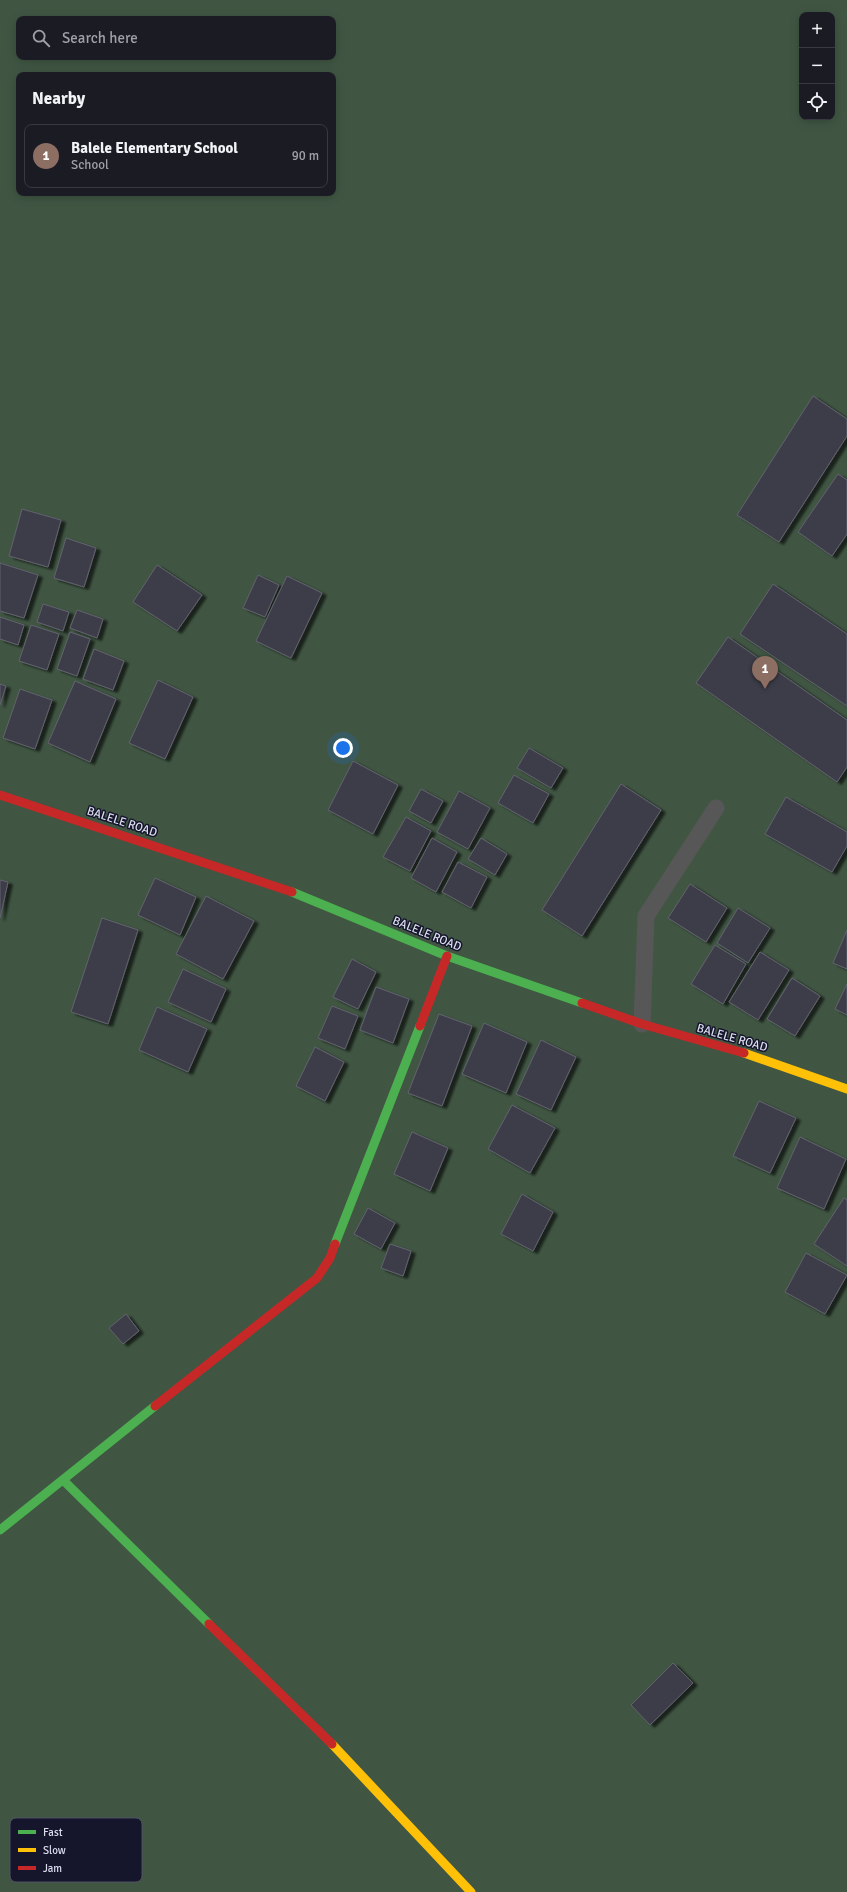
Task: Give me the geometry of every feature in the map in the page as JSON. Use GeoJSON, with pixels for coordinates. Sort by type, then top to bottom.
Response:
{"type":"FeatureCollection","features":[{"type":"Feature","properties":{"kind":"street","name":"BALELE ROAD"},"geometry":{"type":"LineString","coordinates":[[0,795],[287,890],[447,956],[642,1024],[754,1056],[847,1089]]}},
{"type":"Feature","properties":{"kind":"street"},"geometry":{"type":"LineString","coordinates":[[0,1530],[318,1278],[330,1258],[447,956]]}},
{"type":"Feature","properties":{"kind":"street"},"geometry":{"type":"LineString","coordinates":[[63,1480],[353,1766],[471,1892]]}},
{"type":"Feature","properties":{"kind":"lane"},"geometry":{"type":"LineString","coordinates":[[642,1024],[646,916],[716,808]]}},
{"type":"Feature","properties":{"kind":"green space"},"geometry":{"type":"Polygon","coordinates":[[[0,0],[847,0],[847,1892],[0,1892],[0,0]]]}},
{"type":"Feature","properties":{"kind":"building"},"geometry":{"type":"Polygon","coordinates":[[[813,396],[847,419],[847,436],[779,542],[737,515],[813,396]]]}},
{"type":"Feature","properties":{"kind":"building"},"geometry":{"type":"Polygon","coordinates":[[[838,474],[847,480],[847,534],[832,556],[798,532],[838,474]]]}},
{"type":"Feature","properties":{"kind":"building"},"geometry":{"type":"Polygon","coordinates":[[[22,509],[61,520],[48,567],[9,556],[22,509]]]}},
{"type":"Feature","properties":{"kind":"building"},"geometry":{"type":"Polygon","coordinates":[[[66,538],[96,548],[84,587],[54,578],[66,538]]]}},
{"type":"Feature","properties":{"kind":"building"},"geometry":{"type":"Polygon","coordinates":[[[0,563],[38,575],[24,618],[0,611],[0,563]]]}},
{"type":"Feature","properties":{"kind":"building"},"geometry":{"type":"Polygon","coordinates":[[[157,565],[202,595],[177,631],[133,602],[157,565]]]}},
{"type":"Feature","properties":{"kind":"building"},"geometry":{"type":"Polygon","coordinates":[[[258,575],[279,585],[265,617],[243,608],[258,575]]]}},
{"type":"Feature","properties":{"kind":"building"},"geometry":{"type":"Polygon","coordinates":[[[287,576],[322,593],[291,658],[256,641],[287,576]]]}},
{"type":"Feature","properties":{"kind":"building"},"geometry":{"type":"Polygon","coordinates":[[[773,584],[847,634],[847,706],[740,634],[773,584]]]}},
{"type":"Feature","properties":{"kind":"building"},"geometry":{"type":"Polygon","coordinates":[[[43,604],[69,612],[63,631],[37,622],[43,604]]]}},
{"type":"Feature","properties":{"kind":"building"},"geometry":{"type":"Polygon","coordinates":[[[77,610],[103,619],[97,638],[70,628],[77,610]]]}},
{"type":"Feature","properties":{"kind":"building"},"geometry":{"type":"Polygon","coordinates":[[[0,617],[24,625],[18,645],[0,639],[0,617]]]}},
{"type":"Feature","properties":{"kind":"building"},"geometry":{"type":"Polygon","coordinates":[[[31,625],[59,634],[47,670],[19,661],[31,625]]]}},
{"type":"Feature","properties":{"kind":"building"},"geometry":{"type":"Polygon","coordinates":[[[70,632],[90,639],[77,676],[57,669],[70,632]]]}},
{"type":"Feature","properties":{"kind":"building"},"geometry":{"type":"Polygon","coordinates":[[[728,637],[847,720],[847,767],[837,782],[696,683],[728,637]]]}},
{"type":"Feature","properties":{"kind":"building"},"geometry":{"type":"Polygon","coordinates":[[[94,649],[124,661],[113,690],[83,679],[94,649]]]}},
{"type":"Feature","properties":{"kind":"building"},"geometry":{"type":"Polygon","coordinates":[[[158,680],[193,697],[165,759],[129,743],[158,680]]]}},
{"type":"Feature","properties":{"kind":"building"},"geometry":{"type":"Polygon","coordinates":[[[75,681],[116,699],[90,762],[48,743],[75,681]]]}},
{"type":"Feature","properties":{"kind":"building"},"geometry":{"type":"Polygon","coordinates":[[[0,684],[6,686],[0,705],[0,684]]]}},
{"type":"Feature","properties":{"kind":"building"},"geometry":{"type":"Polygon","coordinates":[[[20,689],[52,700],[35,749],[3,738],[20,689]]]}},
{"type":"Feature","properties":{"kind":"building"},"geometry":{"type":"Polygon","coordinates":[[[529,748],[563,768],[551,788],[517,768],[529,748]]]}},
{"type":"Feature","properties":{"kind":"building"},"geometry":{"type":"Polygon","coordinates":[[[353,761],[398,785],[373,834],[328,810],[353,761]]]}},
{"type":"Feature","properties":{"kind":"building"},"geometry":{"type":"Polygon","coordinates":[[[514,775],[549,794],[533,823],[498,803],[514,775]]]}},
{"type":"Feature","properties":{"kind":"building"},"geometry":{"type":"Polygon","coordinates":[[[621,784],[661,810],[582,936],[542,910],[621,784]]]}},
{"type":"Feature","properties":{"kind":"building"},"geometry":{"type":"Polygon","coordinates":[[[421,789],[443,801],[431,823],[409,811],[421,789]]]}},
{"type":"Feature","properties":{"kind":"building"},"geometry":{"type":"Polygon","coordinates":[[[459,791],[490,808],[468,849],[437,832],[459,791]]]}},
{"type":"Feature","properties":{"kind":"building"},"geometry":{"type":"Polygon","coordinates":[[[786,797],[847,832],[847,846],[832,872],[765,834],[786,797]]]}},
{"type":"Feature","properties":{"kind":"building"},"geometry":{"type":"Polygon","coordinates":[[[406,817],[431,831],[410,871],[383,857],[406,817]]]}},
{"type":"Feature","properties":{"kind":"building"},"geometry":{"type":"Polygon","coordinates":[[[432,838],[457,852],[436,892],[411,878],[432,838]]]}},
{"type":"Feature","properties":{"kind":"building"},"geometry":{"type":"Polygon","coordinates":[[[481,838],[507,854],[495,875],[468,859],[481,838]]]}},
{"type":"Feature","properties":{"kind":"building"},"geometry":{"type":"Polygon","coordinates":[[[458,862],[487,877],[471,908],[442,892],[458,862]]]}},
{"type":"Feature","properties":{"kind":"building"},"geometry":{"type":"Polygon","coordinates":[[[155,878],[196,897],[180,935],[138,915],[155,878]]]}},
{"type":"Feature","properties":{"kind":"building"},"geometry":{"type":"Polygon","coordinates":[[[0,880],[8,882],[0,918],[0,880]]]}},
{"type":"Feature","properties":{"kind":"building"},"geometry":{"type":"Polygon","coordinates":[[[690,884],[727,908],[706,942],[668,918],[690,884]]]}},
{"type":"Feature","properties":{"kind":"building"},"geometry":{"type":"Polygon","coordinates":[[[206,896],[254,921],[223,979],[176,954],[206,896]]]}},
{"type":"Feature","properties":{"kind":"building"},"geometry":{"type":"Polygon","coordinates":[[[738,908],[770,928],[748,963],[717,943],[738,908]]]}},
{"type":"Feature","properties":{"kind":"building"},"geometry":{"type":"Polygon","coordinates":[[[102,918],[138,930],[108,1024],[71,1012],[102,918]]]}},
{"type":"Feature","properties":{"kind":"building"},"geometry":{"type":"Polygon","coordinates":[[[847,930],[847,969],[833,963],[847,930]]]}},
{"type":"Feature","properties":{"kind":"building"},"geometry":{"type":"Polygon","coordinates":[[[715,945],[746,964],[723,1004],[691,984],[715,945]]]}},
{"type":"Feature","properties":{"kind":"building"},"geometry":{"type":"Polygon","coordinates":[[[760,952],[789,970],[758,1020],[729,1002],[760,952]]]}},
{"type":"Feature","properties":{"kind":"building"},"geometry":{"type":"Polygon","coordinates":[[[352,959],[376,972],[358,1009],[333,997],[352,959]]]}},
{"type":"Feature","properties":{"kind":"building"},"geometry":{"type":"Polygon","coordinates":[[[183,969],[226,989],[211,1022],[168,1002],[183,969]]]}},
{"type":"Feature","properties":{"kind":"building"},"geometry":{"type":"Polygon","coordinates":[[[792,978],[820,996],[795,1036],[767,1019],[792,978]]]}},
{"type":"Feature","properties":{"kind":"building"},"geometry":{"type":"Polygon","coordinates":[[[847,984],[847,1015],[835,1009],[847,984]]]}},
{"type":"Feature","properties":{"kind":"building"},"geometry":{"type":"Polygon","coordinates":[[[376,987],[409,999],[393,1043],[360,1030],[376,987]]]}},
{"type":"Feature","properties":{"kind":"building"},"geometry":{"type":"Polygon","coordinates":[[[332,1006],[358,1016],[345,1049],[318,1038],[332,1006]]]}},
{"type":"Feature","properties":{"kind":"building"},"geometry":{"type":"Polygon","coordinates":[[[157,1007],[207,1029],[188,1072],[139,1050],[157,1007]]]}},
{"type":"Feature","properties":{"kind":"building"},"geometry":{"type":"Polygon","coordinates":[[[439,1014],[472,1026],[442,1106],[408,1093],[439,1014]]]}},
{"type":"Feature","properties":{"kind":"building"},"geometry":{"type":"Polygon","coordinates":[[[484,1023],[527,1042],[506,1093],[462,1074],[484,1023]]]}},
{"type":"Feature","properties":{"kind":"building"},"geometry":{"type":"Polygon","coordinates":[[[541,1040],[576,1057],[551,1110],[516,1094],[541,1040]]]}},
{"type":"Feature","properties":{"kind":"building"},"geometry":{"type":"Polygon","coordinates":[[[315,1047],[344,1062],[325,1101],[296,1086],[315,1047]]]}},
{"type":"Feature","properties":{"kind":"building"},"geometry":{"type":"Polygon","coordinates":[[[759,1101],[796,1118],[770,1173],[733,1156],[759,1101]]]}},
{"type":"Feature","properties":{"kind":"building"},"geometry":{"type":"Polygon","coordinates":[[[512,1105],[555,1128],[530,1173],[488,1149],[512,1105]]]}},
{"type":"Feature","properties":{"kind":"building"},"geometry":{"type":"Polygon","coordinates":[[[412,1132],[448,1148],[430,1191],[394,1174],[412,1132]]]}},
{"type":"Feature","properties":{"kind":"building"},"geometry":{"type":"Polygon","coordinates":[[[800,1137],[846,1159],[824,1209],[777,1188],[800,1137]]]}},
{"type":"Feature","properties":{"kind":"building"},"geometry":{"type":"Polygon","coordinates":[[[522,1194],[553,1212],[533,1251],[501,1234],[522,1194]]]}},
{"type":"Feature","properties":{"kind":"building"},"geometry":{"type":"Polygon","coordinates":[[[844,1198],[847,1200],[847,1266],[814,1244],[844,1198]]]}},
{"type":"Feature","properties":{"kind":"building"},"geometry":{"type":"Polygon","coordinates":[[[368,1208],[395,1223],[381,1249],[354,1234],[368,1208]]]}},
{"type":"Feature","properties":{"kind":"building"},"geometry":{"type":"Polygon","coordinates":[[[390,1244],[411,1251],[403,1276],[381,1268],[390,1244]]]}},
{"type":"Feature","properties":{"kind":"building"},"geometry":{"type":"Polygon","coordinates":[[[806,1253],[847,1275],[825,1314],[785,1292],[806,1253]]]}},
{"type":"Feature","properties":{"kind":"building"},"geometry":{"type":"Polygon","coordinates":[[[126,1314],[139,1331],[123,1344],[109,1328],[126,1314]]]}},
{"type":"Feature","properties":{"kind":"building"},"geometry":{"type":"Polygon","coordinates":[[[673,1663],[693,1683],[650,1725],[631,1705],[673,1663]]]}},
{"type":"Feature","properties":{"kind":"traffic: fast"},"geometry":{"type":"LineString","coordinates":[[292,892],[447,956],[582,1003]]}},
{"type":"Feature","properties":{"kind":"traffic: fast"},"geometry":{"type":"LineString","coordinates":[[335,1244],[420,1026]]}},
{"type":"Feature","properties":{"kind":"traffic: fast"},"geometry":{"type":"LineString","coordinates":[[0,1530],[155,1406]]}},
{"type":"Feature","properties":{"kind":"traffic: fast"},"geometry":{"type":"LineString","coordinates":[[63,1480],[209,1624]]}},
{"type":"Feature","properties":{"kind":"traffic: slow"},"geometry":{"type":"LineString","coordinates":[[744,1053],[847,1089]]}},
{"type":"Feature","properties":{"kind":"traffic: slow"},"geometry":{"type":"LineString","coordinates":[[332,1744],[471,1892]]}},
{"type":"Feature","properties":{"kind":"traffic: jam"},"geometry":{"type":"LineString","coordinates":[[0,795],[292,892]]}},
{"type":"Feature","properties":{"kind":"traffic: jam"},"geometry":{"type":"LineString","coordinates":[[420,1026],[447,956]]}},
{"type":"Feature","properties":{"kind":"traffic: jam"},"geometry":{"type":"LineString","coordinates":[[582,1003],[642,1024],[744,1053]]}},
{"type":"Feature","properties":{"kind":"traffic: jam"},"geometry":{"type":"LineString","coordinates":[[155,1406],[317,1278],[330,1258],[335,1244]]}},
{"type":"Feature","properties":{"kind":"traffic: jam"},"geometry":{"type":"LineString","coordinates":[[209,1624],[332,1744]]}},
{"type":"Feature","properties":{"kind":"place","name":"Balele Elementary School"},"geometry":{"type":"Point","coordinates":[765,689]}}]}
